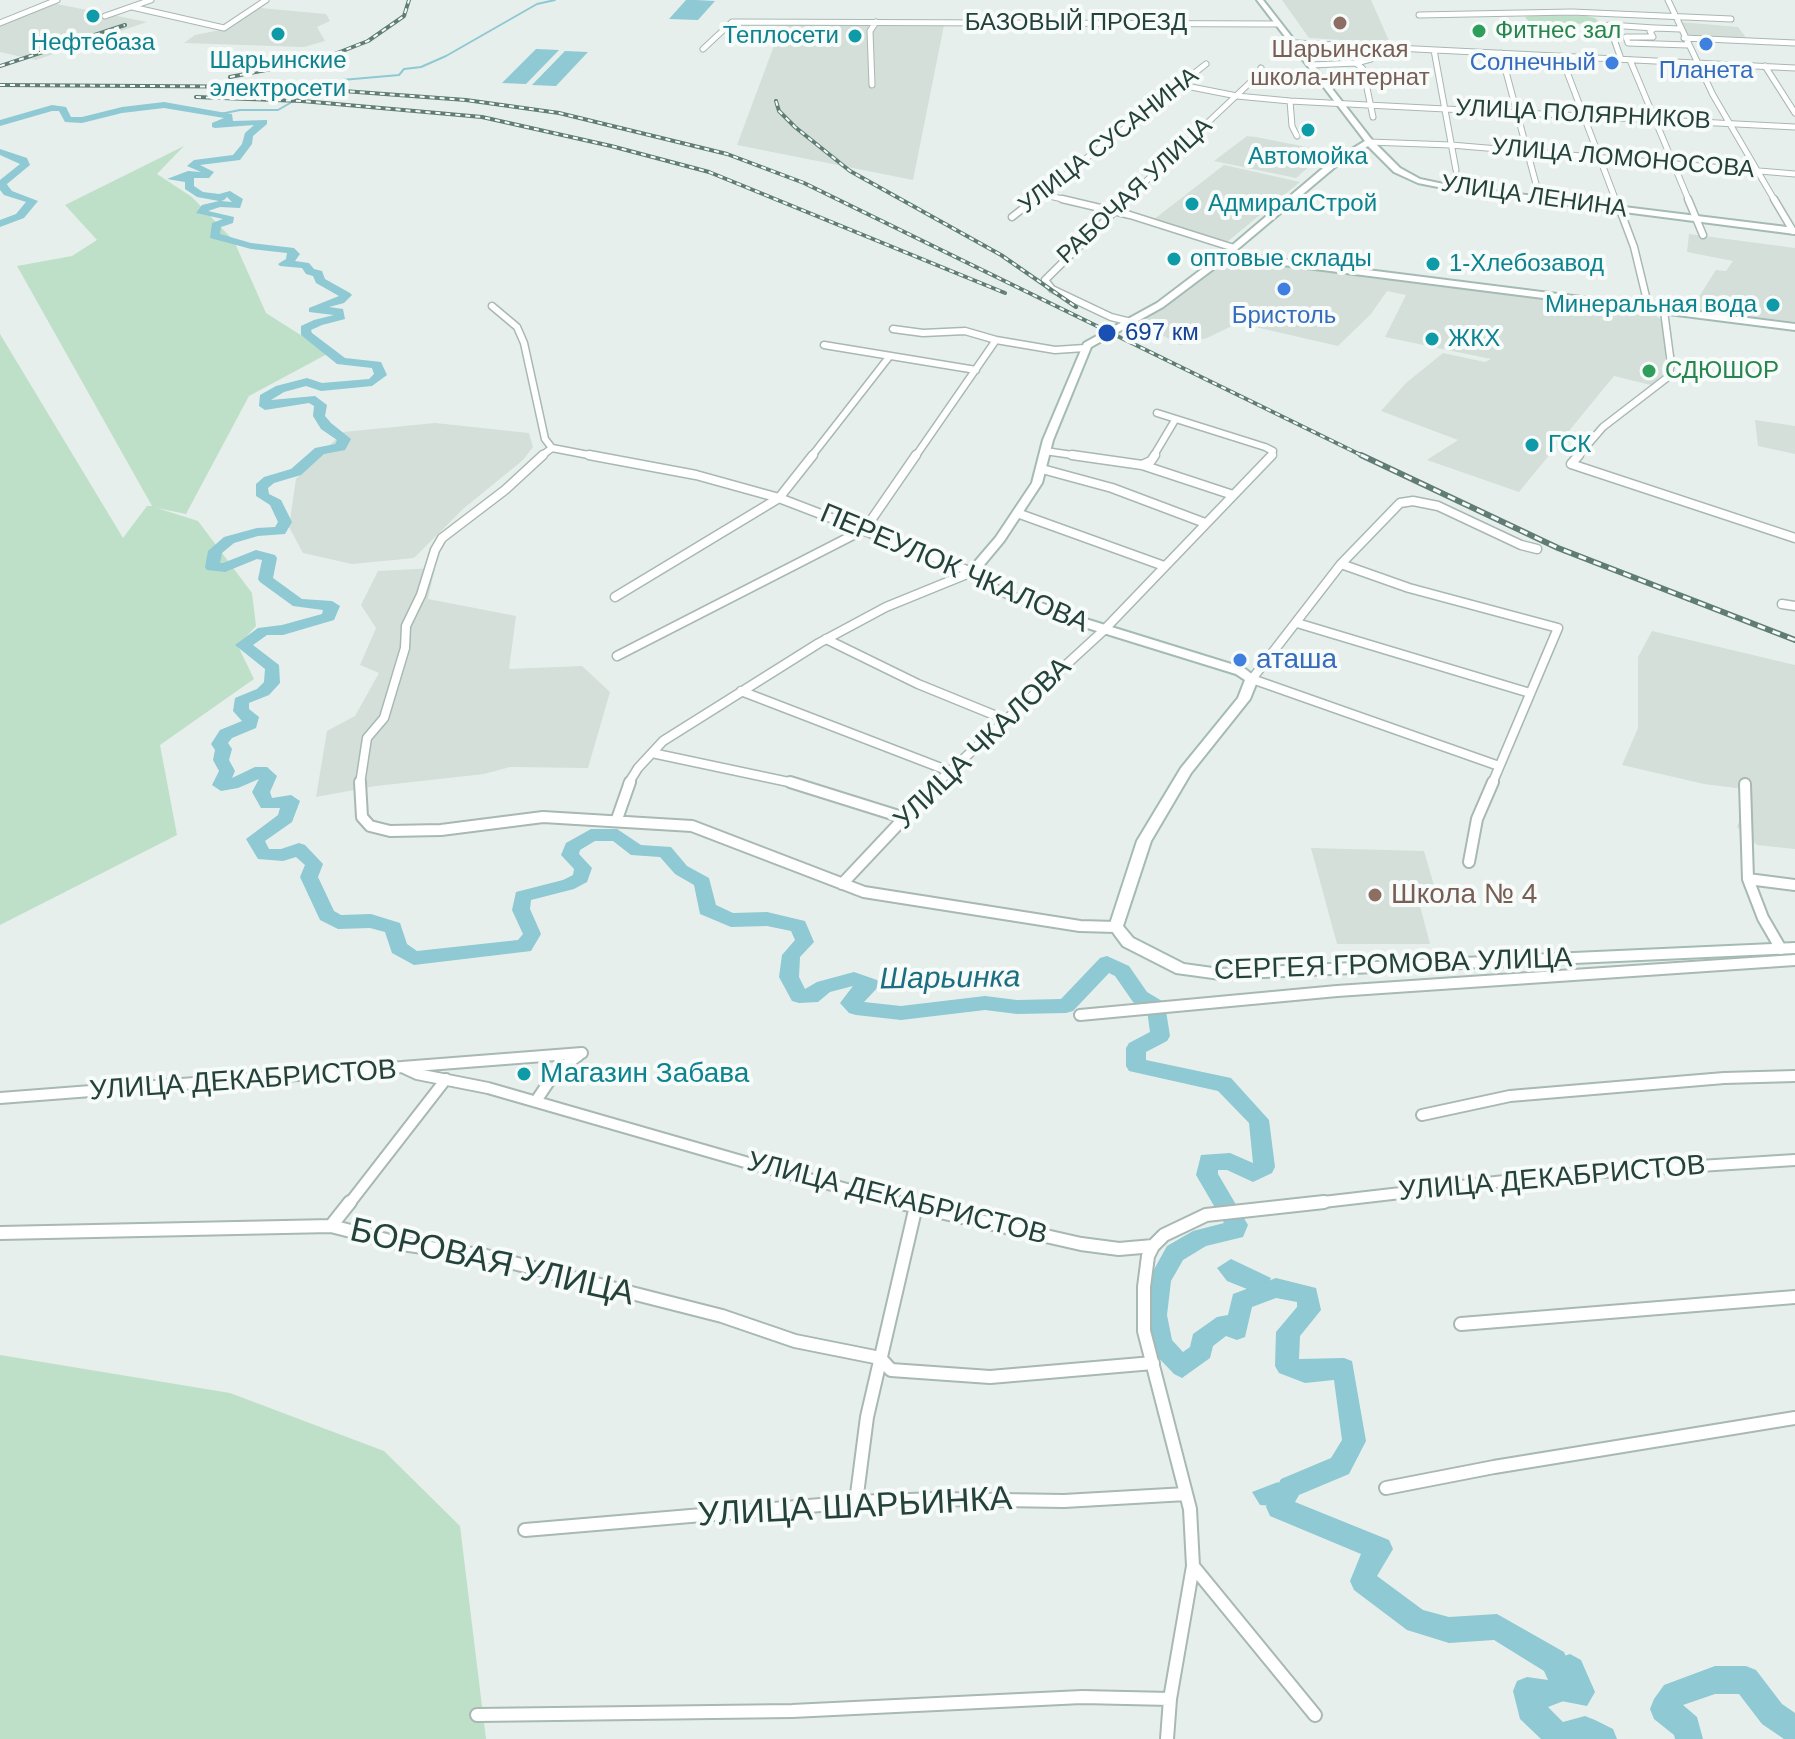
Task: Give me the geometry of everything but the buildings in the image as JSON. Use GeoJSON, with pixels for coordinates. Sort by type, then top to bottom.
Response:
{"type":"FeatureCollection","features":[{"type":"Feature","properties":{"kind":"street"},"geometry":{"type":"LineString","coordinates":[[0,23],[57,0]]}},
{"type":"Feature","properties":{"kind":"street"},"geometry":{"type":"LineString","coordinates":[[105,16],[151,0]]}},
{"type":"Feature","properties":{"kind":"street"},"geometry":{"type":"LineString","coordinates":[[132,7],[190,23],[224,28],[266,0]]}},
{"type":"Feature","properties":{"kind":"street","name":"УЛИЦА ЛЕНИНА"},"geometry":{"type":"LineString","coordinates":[[1260,0],[1369,142],[1397,170],[1418,181],[1794,231]]}},
{"type":"Feature","properties":{"kind":"street"},"geometry":{"type":"LineString","coordinates":[[1668,0],[1696,63],[1794,231]]}},
{"type":"Feature","properties":{"kind":"street"},"geometry":{"type":"LineString","coordinates":[[1419,15],[1572,12],[1731,19]]}},
{"type":"Feature","properties":{"kind":"street","name":"БАЗОВЫЙ ПРОЕЗД"},"geometry":{"type":"LineString","coordinates":[[703,49],[732,22],[1277,24]]}},
{"type":"Feature","properties":{"kind":"street"},"geometry":{"type":"LineString","coordinates":[[872,85],[870,31],[876,22]]}},
{"type":"Feature","properties":{"kind":"street"},"geometry":{"type":"LineString","coordinates":[[1621,59],[1609,25],[1680,29]]}},
{"type":"Feature","properties":{"kind":"street"},"geometry":{"type":"LineString","coordinates":[[1655,28],[1650,31],[1653,37],[1626,37],[1628,43],[1688,45]]}},
{"type":"Feature","properties":{"kind":"street"},"geometry":{"type":"LineString","coordinates":[[1684,38],[1795,43]]}},
{"type":"Feature","properties":{"kind":"street"},"geometry":{"type":"LineString","coordinates":[[1296,43],[1795,68]]}},
{"type":"Feature","properties":{"kind":"street"},"geometry":{"type":"LineString","coordinates":[[1312,65],[1356,63],[1371,59],[1376,47]]}},
{"type":"Feature","properties":{"kind":"street"},"geometry":{"type":"LineString","coordinates":[[1434,50],[1456,170]]}},
{"type":"Feature","properties":{"kind":"street"},"geometry":{"type":"LineString","coordinates":[[1501,53],[1540,199]]}},
{"type":"Feature","properties":{"kind":"street"},"geometry":{"type":"LineString","coordinates":[[1561,56],[1643,275],[1649,309]]}},
{"type":"Feature","properties":{"kind":"street"},"geometry":{"type":"LineString","coordinates":[[1630,60],[1703,235]]}},
{"type":"Feature","properties":{"kind":"street"},"geometry":{"type":"LineString","coordinates":[[1356,63],[1363,67],[1373,117]]}},
{"type":"Feature","properties":{"kind":"street","name":"УЛИЦА СУСАНИНА"},"geometry":{"type":"LineString","coordinates":[[1012,217],[1206,64]]}},
{"type":"Feature","properties":{"kind":"street"},"geometry":{"type":"LineString","coordinates":[[1765,66],[1795,113]]}},
{"type":"Feature","properties":{"kind":"street","name":"РАБОЧАЯ УЛИЦА"},"geometry":{"type":"LineString","coordinates":[[1126,325],[1052,289],[1045,280],[1054,267],[1237,96],[1261,68]]}},
{"type":"Feature","properties":{"kind":"street","name":"УЛИЦА ПОЛЯРНИКОВ"},"geometry":{"type":"LineString","coordinates":[[1181,85],[1237,96],[1290,101],[1338,101],[1795,127]]}},
{"type":"Feature","properties":{"kind":"street"},"geometry":{"type":"LineString","coordinates":[[1290,101],[1292,126],[1297,136]]}},
{"type":"Feature","properties":{"kind":"street"},"geometry":{"type":"LineString","coordinates":[[617,819],[624,792],[638,768],[663,741],[696,718],[826,639],[886,607],[972,572],[1017,513],[1042,469],[1045,451],[1090,342],[1160,305],[1332,165],[1369,142]]}},
{"type":"Feature","properties":{"kind":"street","name":"УЛИЦА ЛОМОНОСОВА"},"geometry":{"type":"LineString","coordinates":[[1369,142],[1598,156],[1795,174]]}},
{"type":"Feature","properties":{"kind":"street"},"geometry":{"type":"LineString","coordinates":[[1041,194],[1114,211],[1230,251],[1795,327]]}},
{"type":"Feature","properties":{"kind":"street"},"geometry":{"type":"LineString","coordinates":[[492,306],[517,327],[524,343],[545,439],[552,448],[528,466],[505,490],[442,538],[435,550],[421,595],[406,626],[405,648],[384,718],[367,738],[360,777],[362,817],[370,826],[390,831],[475,827],[543,817],[617,819],[692,826],[842,884],[908,901],[1080,926],[1116,927],[1144,841],[1186,771],[1244,699],[1252,679],[1341,564],[1400,503],[1413,501],[1438,506],[1521,545],[1537,549]]}},
{"type":"Feature","properties":{"kind":"street"},"geometry":{"type":"LineString","coordinates":[[1664,311],[1671,364],[1668,377],[1603,427],[1571,464],[1795,538]]}},
{"type":"Feature","properties":{"kind":"street"},"geometry":{"type":"LineString","coordinates":[[893,329],[923,333],[965,331],[996,340],[1063,351],[1085,348]]}},
{"type":"Feature","properties":{"kind":"street"},"geometry":{"type":"LineString","coordinates":[[617,656],[865,529],[996,340]]}},
{"type":"Feature","properties":{"kind":"street"},"geometry":{"type":"LineString","coordinates":[[824,345],[976,370]]}},
{"type":"Feature","properties":{"kind":"street"},"geometry":{"type":"LineString","coordinates":[[615,597],[779,498],[889,357]]}},
{"type":"Feature","properties":{"kind":"street","name":"УЛИЦА ЧКАЛОВА"},"geometry":{"type":"LineString","coordinates":[[842,884],[949,771],[1103,631],[1273,451],[1157,413]]}},
{"type":"Feature","properties":{"kind":"street"},"geometry":{"type":"LineString","coordinates":[[1142,465],[1151,461],[1175,420]]}},
{"type":"Feature","properties":{"kind":"street","name":"ПЕРЕУЛОК ЧКАЛОВА"},"geometry":{"type":"LineString","coordinates":[[552,448],[696,475],[779,498],[972,572],[997,590],[1103,631],[1240,671],[1252,679],[1499,766]]}},
{"type":"Feature","properties":{"kind":"street"},"geometry":{"type":"LineString","coordinates":[[1045,451],[1142,465],[1233,495]]}},
{"type":"Feature","properties":{"kind":"street"},"geometry":{"type":"LineString","coordinates":[[1042,469],[1112,488],[1205,523]]}},
{"type":"Feature","properties":{"kind":"street"},"geometry":{"type":"LineString","coordinates":[[1017,513],[1164,566]]}},
{"type":"Feature","properties":{"kind":"street"},"geometry":{"type":"LineString","coordinates":[[1341,564],[1409,588],[1558,628],[1477,819],[1469,862]]}},
{"type":"Feature","properties":{"kind":"street"},"geometry":{"type":"LineString","coordinates":[[1782,604],[1795,606]]}},
{"type":"Feature","properties":{"kind":"street"},"geometry":{"type":"LineString","coordinates":[[1297,623],[1530,693]]}},
{"type":"Feature","properties":{"kind":"street"},"geometry":{"type":"LineString","coordinates":[[826,639],[918,684],[1004,719]]}},
{"type":"Feature","properties":{"kind":"street"},"geometry":{"type":"LineString","coordinates":[[741,691],[949,771]]}},
{"type":"Feature","properties":{"kind":"street"},"geometry":{"type":"LineString","coordinates":[[652,753],[797,784],[905,818]]}},
{"type":"Feature","properties":{"kind":"street"},"geometry":{"type":"LineString","coordinates":[[1745,784],[1748,879],[1763,918],[1788,948]]}},
{"type":"Feature","properties":{"kind":"street"},"geometry":{"type":"LineString","coordinates":[[1748,879],[1795,885]]}},
{"type":"Feature","properties":{"kind":"street","name":"СЕРГЕЯ ГРОМОВА УЛИЦА"},"geometry":{"type":"LineString","coordinates":[[1116,927],[1128,942],[1181,969],[1220,974],[1788,948]]}},
{"type":"Feature","properties":{"kind":"street"},"geometry":{"type":"LineString","coordinates":[[1080,1015],[1337,991],[1795,960]]}},
{"type":"Feature","properties":{"kind":"street"},"geometry":{"type":"LineString","coordinates":[[402,1067],[582,1053],[554,1074],[536,1101]]}},
{"type":"Feature","properties":{"kind":"street","name":"УЛИЦА ДЕКАБРИСТОВ"},"geometry":{"type":"LineString","coordinates":[[0,1098],[402,1067],[417,1074],[536,1101],[752,1164],[916,1206],[1081,1244],[1119,1249],[1153,1246],[1164,1235],[1206,1215],[1556,1175],[1795,1160]]}},
{"type":"Feature","properties":{"kind":"street"},"geometry":{"type":"LineString","coordinates":[[1422,1115],[1510,1096],[1724,1078],[1795,1076]]}},
{"type":"Feature","properties":{"kind":"street"},"geometry":{"type":"LineString","coordinates":[[331,1226],[446,1079]]}},
{"type":"Feature","properties":{"kind":"street"},"geometry":{"type":"LineString","coordinates":[[856,1502],[867,1417],[916,1206]]}},
{"type":"Feature","properties":{"kind":"street","name":"БОРОВАЯ УЛИЦА"},"geometry":{"type":"LineString","coordinates":[[0,1233],[331,1226],[402,1244],[486,1256],[722,1316],[795,1341],[880,1358],[891,1370],[990,1377],[1153,1363]]}},
{"type":"Feature","properties":{"kind":"street"},"geometry":{"type":"LineString","coordinates":[[1153,1246],[1148,1256],[1144,1287],[1144,1331],[1190,1509],[1193,1566],[1170,1699],[1167,1739]]}},
{"type":"Feature","properties":{"kind":"street"},"geometry":{"type":"LineString","coordinates":[[1461,1324],[1795,1297]]}},
{"type":"Feature","properties":{"kind":"street"},"geometry":{"type":"LineString","coordinates":[[1386,1488],[1494,1467],[1795,1418]]}},
{"type":"Feature","properties":{"kind":"street","name":"УЛИЦА ШАРЬИНКА"},"geometry":{"type":"LineString","coordinates":[[525,1530],[856,1502],[936,1499],[1064,1501],[1186,1494]]}},
{"type":"Feature","properties":{"kind":"street"},"geometry":{"type":"LineString","coordinates":[[1193,1566],[1315,1715]]}},
{"type":"Feature","properties":{"kind":"street"},"geometry":{"type":"LineString","coordinates":[[477,1715],[792,1711],[1082,1697],[1170,1699]]}},
{"type":"Feature","properties":{"kind":"shaded area","name":"Шарьинская школа-интернат"},"geometry":{"type":"Polygon","coordinates":[[[1282,0],[1371,0],[1390,43],[1309,38],[1282,0]]]}},
{"type":"Feature","properties":{"kind":"shaded area","name":"Нефтебаза"},"geometry":{"type":"Polygon","coordinates":[[[57,4],[147,22],[36,60],[0,52],[0,24],[57,4]]]}},
{"type":"Feature","properties":{"kind":"shaded area","name":"Шарьинские электросети"},"geometry":{"type":"Polygon","coordinates":[[[260,8],[326,14],[330,21],[317,27],[325,41],[304,47],[184,43],[195,35],[225,29],[260,8]]]}},
{"type":"Feature","properties":{"kind":"shaded area"},"geometry":{"type":"Polygon","coordinates":[[[1680,22],[1738,27],[1747,39],[1689,37],[1680,22]]]}},
{"type":"Feature","properties":{"kind":"shaded area"},"geometry":{"type":"Polygon","coordinates":[[[782,24],[944,25],[913,180],[737,145],[782,24]]]}},
{"type":"Feature","properties":{"kind":"shaded area"},"geometry":{"type":"Polygon","coordinates":[[[1247,136],[1327,151],[1296,178],[1214,161],[1247,136]]]}},
{"type":"Feature","properties":{"kind":"shaded area"},"geometry":{"type":"Polygon","coordinates":[[[1224,165],[1300,182],[1227,242],[1153,220],[1224,165]]]}},
{"type":"Feature","properties":{"kind":"shaded area"},"geometry":{"type":"Polygon","coordinates":[[[1689,234],[1795,248],[1795,322],[1691,309],[1716,270],[1726,271],[1733,261],[1687,252],[1689,234]]]}},
{"type":"Feature","properties":{"kind":"shaded area"},"geometry":{"type":"Polygon","coordinates":[[[1230,257],[1648,311],[1664,321],[1666,374],[1659,387],[1614,376],[1519,492],[1427,460],[1458,440],[1381,411],[1406,383],[1443,353],[1485,362],[1491,359],[1385,337],[1406,295],[1387,291],[1371,314],[1338,346],[1238,323],[1207,338],[1180,345],[1146,326],[1147,315],[1230,257]]]}},
{"type":"Feature","properties":{"kind":"shaded area"},"geometry":{"type":"Polygon","coordinates":[[[1755,420],[1795,426],[1795,454],[1758,446],[1755,420]]]}},
{"type":"Feature","properties":{"kind":"shaded area"},"geometry":{"type":"Polygon","coordinates":[[[435,423],[529,433],[533,447],[523,460],[463,509],[414,558],[352,564],[303,553],[289,527],[296,479],[343,432],[435,423]]]}},
{"type":"Feature","properties":{"kind":"shaded area"},"geometry":{"type":"Polygon","coordinates":[[[435,568],[428,599],[516,616],[509,669],[582,666],[610,692],[588,768],[510,767],[484,774],[376,786],[316,797],[327,731],[355,716],[379,673],[360,665],[376,628],[361,605],[378,571],[435,568]]]}},
{"type":"Feature","properties":{"kind":"shaded area"},"geometry":{"type":"Polygon","coordinates":[[[1652,631],[1795,665],[1795,849],[1757,845],[1737,827],[1752,790],[1704,784],[1622,765],[1638,728],[1638,657],[1652,631]]]}},
{"type":"Feature","properties":{"kind":"shaded area","name":"Школа № 4"},"geometry":{"type":"Polygon","coordinates":[[[1311,848],[1424,851],[1435,889],[1419,902],[1430,944],[1337,944],[1311,848]]]}},
{"type":"Feature","properties":{"kind":"green space"},"geometry":{"type":"Polygon","coordinates":[[[1586,16],[1600,23],[1543,25],[1529,22],[1525,17],[1586,16]]]}},
{"type":"Feature","properties":{"kind":"green space"},"geometry":{"type":"Polygon","coordinates":[[[184,146],[157,174],[192,197],[234,241],[266,313],[329,353],[249,396],[186,514],[157,508],[198,521],[252,593],[256,626],[238,646],[254,679],[160,745],[177,835],[0,925],[0,334],[123,538],[147,506],[152,506],[17,266],[72,256],[97,240],[65,205],[184,146]]]}},
{"type":"Feature","properties":{"kind":"green space"},"geometry":{"type":"Polygon","coordinates":[[[0,1355],[230,1393],[384,1451],[460,1526],[486,1739],[0,1739],[0,1355]]]}},
{"type":"Feature","properties":{"kind":"water"},"geometry":{"type":"Polygon","coordinates":[[[686,0],[715,1],[698,20],[669,19],[686,0]]]}},
{"type":"Feature","properties":{"kind":"water"},"geometry":{"type":"Polygon","coordinates":[[[536,49],[559,50],[526,84],[502,83],[536,49]]]}},
{"type":"Feature","properties":{"kind":"water"},"geometry":{"type":"Polygon","coordinates":[[[565,51],[588,52],[556,86],[532,85],[565,51]]]}},
{"type":"Feature","properties":{"kind":"water"},"geometry":{"type":"Polygon","coordinates":[[[1231,1259],[1271,1278],[1262,1295],[1227,1281],[1217,1268],[1231,1259]]]}},
{"type":"Feature","properties":{"kind":"water"},"geometry":{"type":"Polygon","coordinates":[[[1278,1482],[1294,1498],[1288,1507],[1260,1505],[1252,1492],[1278,1482]]]}},
{"type":"Feature","properties":{"kind":"water"},"geometry":{"type":"Polygon","coordinates":[[[1570,1654],[1581,1660],[1595,1692],[1587,1706],[1556,1700],[1553,1684],[1563,1686],[1558,1658],[1570,1654]]]}},
{"type":"Feature","properties":{"kind":"waterway"},"geometry":{"type":"LineString","coordinates":[[220,114],[240,110],[278,110],[297,99],[320,94],[342,80],[399,75],[404,69],[421,67],[446,56],[537,4],[555,0]]}},
{"type":"Feature","properties":{"kind":"waterway","name":"Шарьинка"},"geometry":{"type":"LineString","coordinates":[[0,123],[52,108],[63,109],[68,120],[82,120],[122,110],[164,105],[229,116],[230,119],[215,125],[264,122],[248,135],[247,144],[236,158],[198,162],[192,166],[209,172],[205,176],[188,174],[172,179],[190,179],[189,187],[201,195],[220,198],[226,193],[238,199],[236,206],[220,204],[206,207],[201,213],[229,217],[229,221],[216,225],[214,236],[251,246],[290,250],[294,254],[284,264],[305,265],[310,272],[318,273],[320,281],[346,295],[340,301],[313,310],[339,311],[341,317],[318,322],[305,329],[307,335],[341,361],[377,365],[381,375],[372,382],[321,387],[307,382],[280,389],[264,398],[265,406],[311,399],[321,405],[319,416],[326,426],[344,439],[340,447],[320,451],[296,472],[269,480],[261,487],[263,496],[276,503],[285,522],[280,531],[257,532],[229,540],[215,551],[212,567],[225,568],[256,554],[270,558],[265,579],[298,603],[332,606],[329,617],[283,630],[263,631],[243,645],[273,668],[272,683],[263,692],[241,701],[241,711],[251,717],[250,724],[226,734],[219,744],[224,749],[221,760],[227,771],[221,785],[238,783],[261,771],[269,776],[261,792],[267,804],[291,801],[286,818],[255,839],[264,855],[283,855],[299,849],[314,864],[309,877],[327,915],[338,922],[371,921],[393,928],[399,948],[414,958],[524,946],[532,934],[521,910],[522,896],[568,885],[581,878],[583,868],[570,855],[572,847],[591,835],[617,835],[637,851],[665,851],[681,870],[703,882],[707,909],[731,920],[767,919],[798,926],[805,942],[791,955],[789,977],[799,996],[811,997],[824,987],[854,979],[870,985],[850,1003],[856,1008],[901,1013],[985,1003],[1017,1007],[1066,1006],[1107,963],[1122,971],[1140,997],[1155,1006]]}},
{"type":"Feature","properties":{"kind":"waterway","name":"Шарьинка"},"geometry":{"type":"LineString","coordinates":[[0,152],[23,160],[25,165],[2,183],[3,187],[8,193],[33,201],[20,216],[0,224]]}},
{"type":"Feature","properties":{"kind":"waterway","name":"Шарьинка"},"geometry":{"type":"LineString","coordinates":[[1156,1011],[1160,1036],[1136,1048],[1136,1066],[1224,1084],[1259,1120],[1264,1167],[1253,1173],[1230,1162],[1209,1161],[1207,1175],[1237,1225],[1235,1230],[1201,1238],[1175,1253],[1160,1280],[1155,1315],[1161,1345],[1182,1367],[1202,1351],[1201,1341],[1225,1324],[1237,1330],[1241,1301],[1276,1288],[1308,1295],[1309,1310],[1288,1332],[1287,1366],[1305,1372],[1344,1369],[1354,1441],[1340,1466],[1290,1487],[1279,1507],[1380,1549],[1367,1566],[1363,1581],[1416,1621],[1449,1630],[1497,1627],[1554,1662],[1564,1687],[1551,1694],[1527,1691],[1530,1709],[1559,1737],[1585,1730],[1603,1739]]}},
{"type":"Feature","properties":{"kind":"waterway","name":"Шарьинка"},"geometry":{"type":"LineString","coordinates":[[1689,1739],[1687,1727],[1664,1709],[1674,1695],[1715,1680],[1746,1680],[1772,1714],[1795,1730]]}},
{"type":"Feature","properties":{"kind":"railway"},"geometry":{"type":"LineString","coordinates":[[230,77],[322,59],[368,41],[404,16],[409,0]]}},
{"type":"Feature","properties":{"kind":"railway"},"geometry":{"type":"LineString","coordinates":[[0,66],[125,25]]}},
{"type":"Feature","properties":{"kind":"railway"},"geometry":{"type":"LineString","coordinates":[[0,85],[289,87],[466,100],[559,113],[727,154],[804,183],[1365,457]]}},
{"type":"Feature","properties":{"kind":"railway"},"geometry":{"type":"LineString","coordinates":[[196,97],[302,101],[482,117],[611,146],[709,172],[1005,293]]}},
{"type":"Feature","properties":{"kind":"railway"},"geometry":{"type":"LineString","coordinates":[[776,101],[779,111],[795,127],[850,171],[1001,255],[1076,307]]}},
{"type":"Feature","properties":{"kind":"railway"},"geometry":{"type":"LineString","coordinates":[[1361,455],[1558,548],[1795,640]]}},
{"type":"Feature","properties":{"kind":"place","name":"Нефтебаза"},"geometry":{"type":"Point","coordinates":[93,16]}},
{"type":"Feature","properties":{"kind":"place","name":"Шарьинская школа-интернат"},"geometry":{"type":"Point","coordinates":[1340,23]}},
{"type":"Feature","properties":{"kind":"place","name":"Фитнес зал"},"geometry":{"type":"Point","coordinates":[1479,31]}},
{"type":"Feature","properties":{"kind":"place","name":"Шарьинские электросети"},"geometry":{"type":"Point","coordinates":[278,34]}},
{"type":"Feature","properties":{"kind":"place","name":"Теплосети"},"geometry":{"type":"Point","coordinates":[855,36]}},
{"type":"Feature","properties":{"kind":"place","name":"Планета"},"geometry":{"type":"Point","coordinates":[1706,44]}},
{"type":"Feature","properties":{"kind":"place","name":"Солнечный"},"geometry":{"type":"Point","coordinates":[1612,63]}},
{"type":"Feature","properties":{"kind":"place","name":"Автомойка"},"geometry":{"type":"Point","coordinates":[1308,130]}},
{"type":"Feature","properties":{"kind":"place","name":"АдмиралСтрой"},"geometry":{"type":"Point","coordinates":[1192,204]}},
{"type":"Feature","properties":{"kind":"place","name":"оптовые склады"},"geometry":{"type":"Point","coordinates":[1174,259]}},
{"type":"Feature","properties":{"kind":"place","name":"1-Хлебозавод"},"geometry":{"type":"Point","coordinates":[1433,264]}},
{"type":"Feature","properties":{"kind":"place","name":"Бристоль"},"geometry":{"type":"Point","coordinates":[1284,289]}},
{"type":"Feature","properties":{"kind":"place","name":"Минеральная вода"},"geometry":{"type":"Point","coordinates":[1773,305]}},
{"type":"Feature","properties":{"kind":"place","name":"697 км"},"geometry":{"type":"Point","coordinates":[1107,333]}},
{"type":"Feature","properties":{"kind":"place","name":"ЖКХ"},"geometry":{"type":"Point","coordinates":[1432,339]}},
{"type":"Feature","properties":{"kind":"place","name":"СДЮШОР"},"geometry":{"type":"Point","coordinates":[1649,371]}},
{"type":"Feature","properties":{"kind":"place","name":"ГСК"},"geometry":{"type":"Point","coordinates":[1532,445]}},
{"type":"Feature","properties":{"kind":"place","name":"аташа"},"geometry":{"type":"Point","coordinates":[1240,660]}},
{"type":"Feature","properties":{"kind":"place","name":"Школа № 4"},"geometry":{"type":"Point","coordinates":[1375,895]}},
{"type":"Feature","properties":{"kind":"place","name":"Магазин Забава"},"geometry":{"type":"Point","coordinates":[524,1074]}}]}
